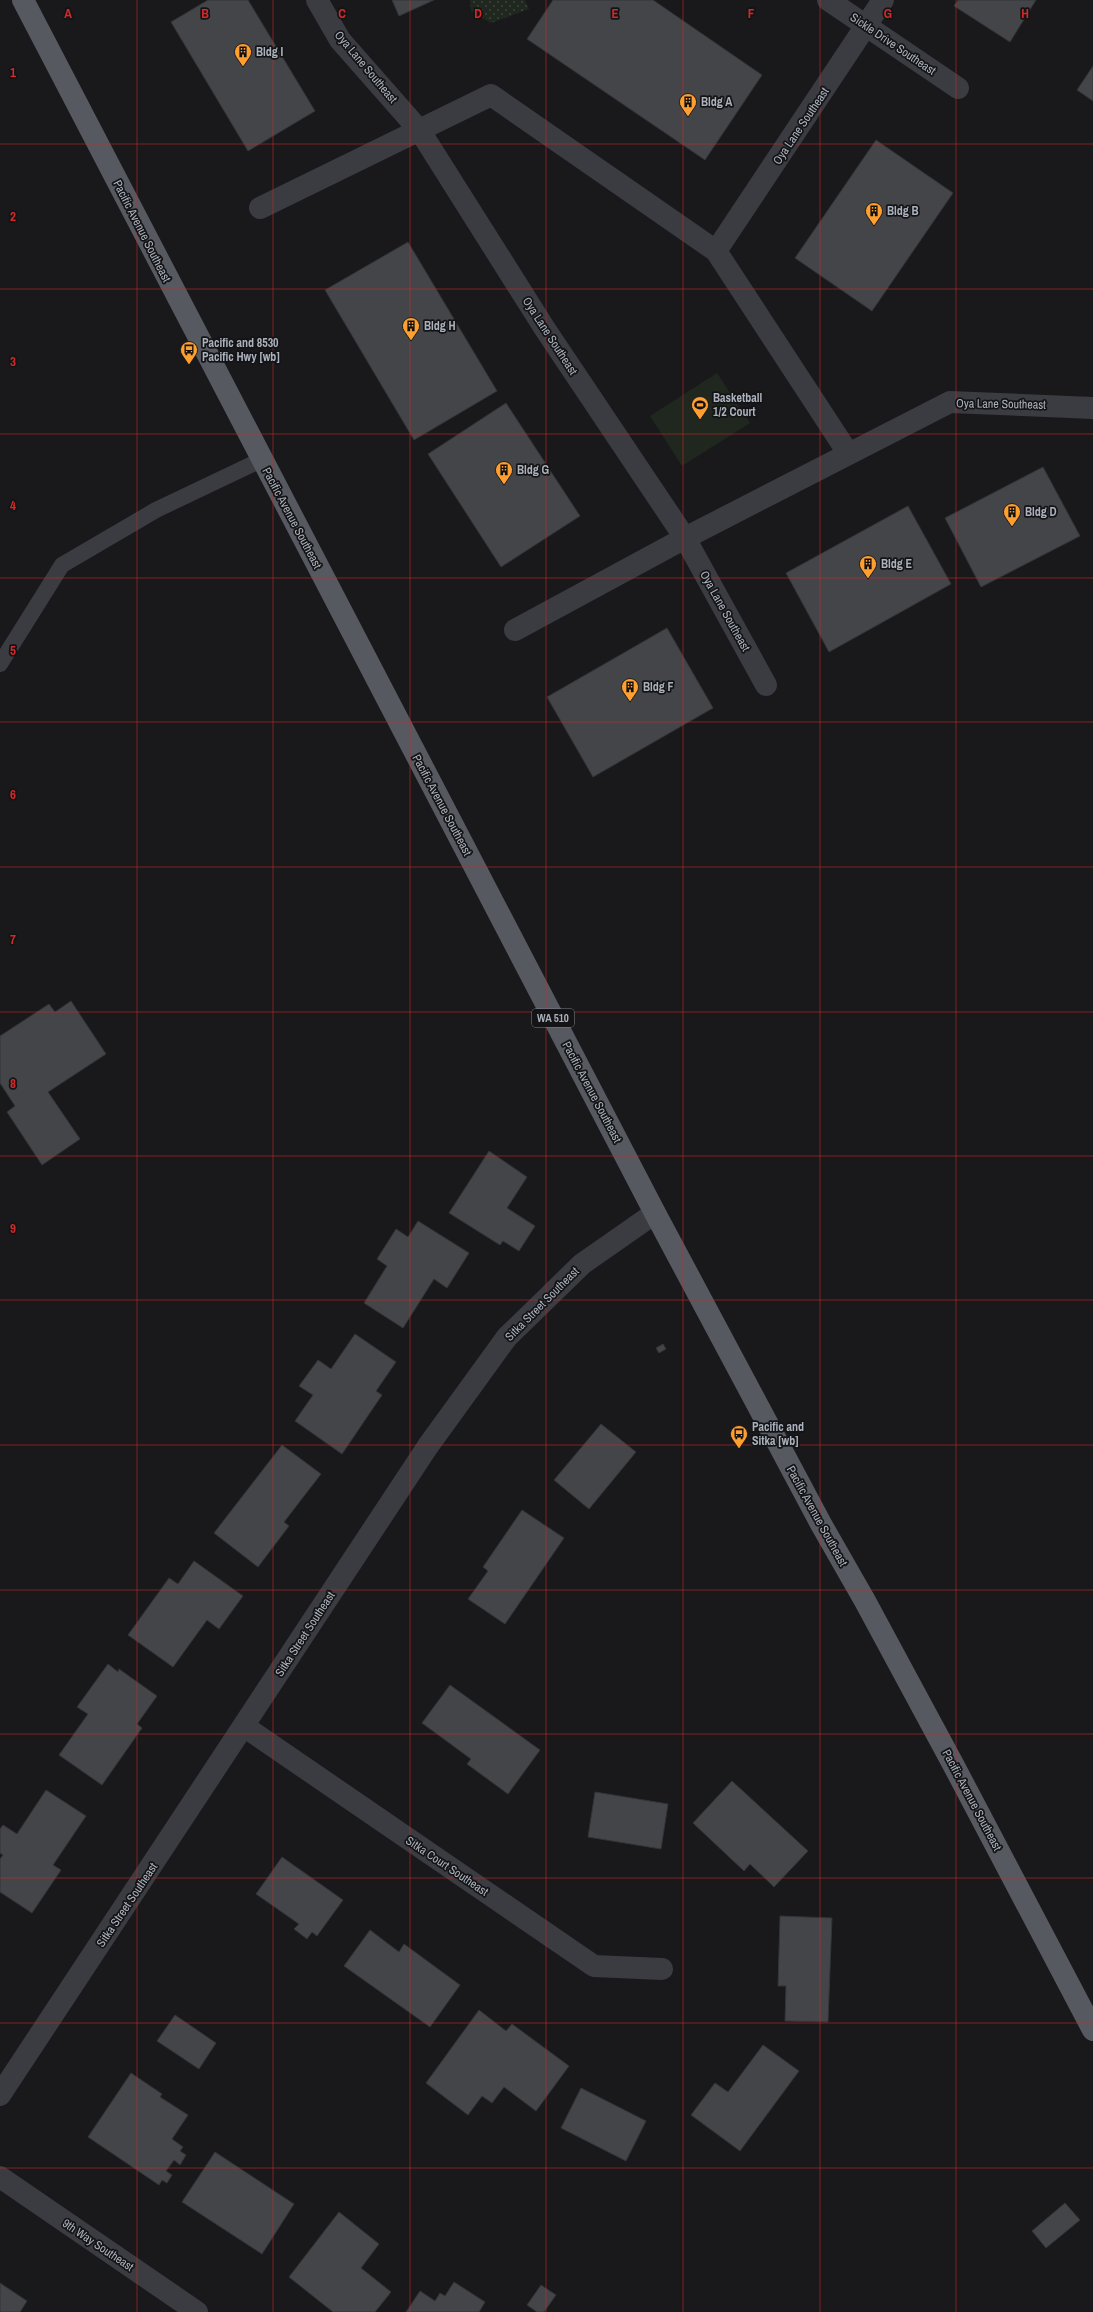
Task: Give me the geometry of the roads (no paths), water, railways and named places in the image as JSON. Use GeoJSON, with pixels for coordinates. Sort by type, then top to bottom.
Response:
{"type":"FeatureCollection","features":[{"type":"Feature","properties":{"kind":"main road","name":"Pacific Avenue Southeast"},"geometry":{"type":"LineString","coordinates":[[23,0],[261,460],[655,1213],[821,1524],[865,1601],[947,1753],[1093,2030]]}},
{"type":"Feature","properties":{"kind":"street","name":"Oya Lane Southeast"},"geometry":{"type":"LineString","coordinates":[[317,0],[340,40],[420,131],[545,329],[685,538],[766,685]]}},
{"type":"Feature","properties":{"kind":"street","name":"Sickle Drive Southeast"},"geometry":{"type":"LineString","coordinates":[[828,0],[958,88]]}},
{"type":"Feature","properties":{"kind":"street","name":"Oya Lane Southeast"},"geometry":{"type":"LineString","coordinates":[[716,251],[883,0]]}},
{"type":"Feature","properties":{"kind":"street"},"geometry":{"type":"LineString","coordinates":[[260,208],[491,95],[716,251],[848,453]]}},
{"type":"Feature","properties":{"kind":"street","name":"Oya Lane Southeast"},"geometry":{"type":"LineString","coordinates":[[515,630],[685,538],[950,402],[1093,408]]}},
{"type":"Feature","properties":{"kind":"street","name":"Sitka Street Southeast"},"geometry":{"type":"LineString","coordinates":[[0,2095],[245,1727],[428,1446],[507,1337],[582,1264],[655,1213]]}},
{"type":"Feature","properties":{"kind":"street","name":"Sitka Court Southeast"},"geometry":{"type":"LineString","coordinates":[[245,1727],[594,1966],[662,1969]]}},
{"type":"Feature","properties":{"kind":"street","name":"9th Way Southeast"},"geometry":{"type":"LineString","coordinates":[[0,2177],[197,2312]]}},
{"type":"Feature","properties":{"kind":"lane"},"geometry":{"type":"LineString","coordinates":[[0,664],[62,565],[156,510],[261,460]]}},
{"type":"Feature","properties":{"kind":"place","name":"Bldg I"},"geometry":{"type":"Point","coordinates":[243,67]}},
{"type":"Feature","properties":{"kind":"place","name":"Bldg A"},"geometry":{"type":"Point","coordinates":[688,117]}},
{"type":"Feature","properties":{"kind":"place","name":"Bldg B"},"geometry":{"type":"Point","coordinates":[874,226]}},
{"type":"Feature","properties":{"kind":"place","name":"Bldg H"},"geometry":{"type":"Point","coordinates":[411,341]}},
{"type":"Feature","properties":{"kind":"place","name":"Pacific and 8530 Pacific Hwy [wb]"},"geometry":{"type":"Point","coordinates":[189,365]}},
{"type":"Feature","properties":{"kind":"place","name":"Basketball 1/2 Court"},"geometry":{"type":"Point","coordinates":[700,420]}},
{"type":"Feature","properties":{"kind":"place","name":"Bldg G"},"geometry":{"type":"Point","coordinates":[504,485]}},
{"type":"Feature","properties":{"kind":"place","name":"Bldg D"},"geometry":{"type":"Point","coordinates":[1012,527]}},
{"type":"Feature","properties":{"kind":"place","name":"Bldg E"},"geometry":{"type":"Point","coordinates":[868,579]}},
{"type":"Feature","properties":{"kind":"place","name":"Bldg F"},"geometry":{"type":"Point","coordinates":[630,702]}},
{"type":"Feature","properties":{"kind":"place","name":"Pacific and Sitka [wb]"},"geometry":{"type":"Point","coordinates":[739,1449]}}]}
